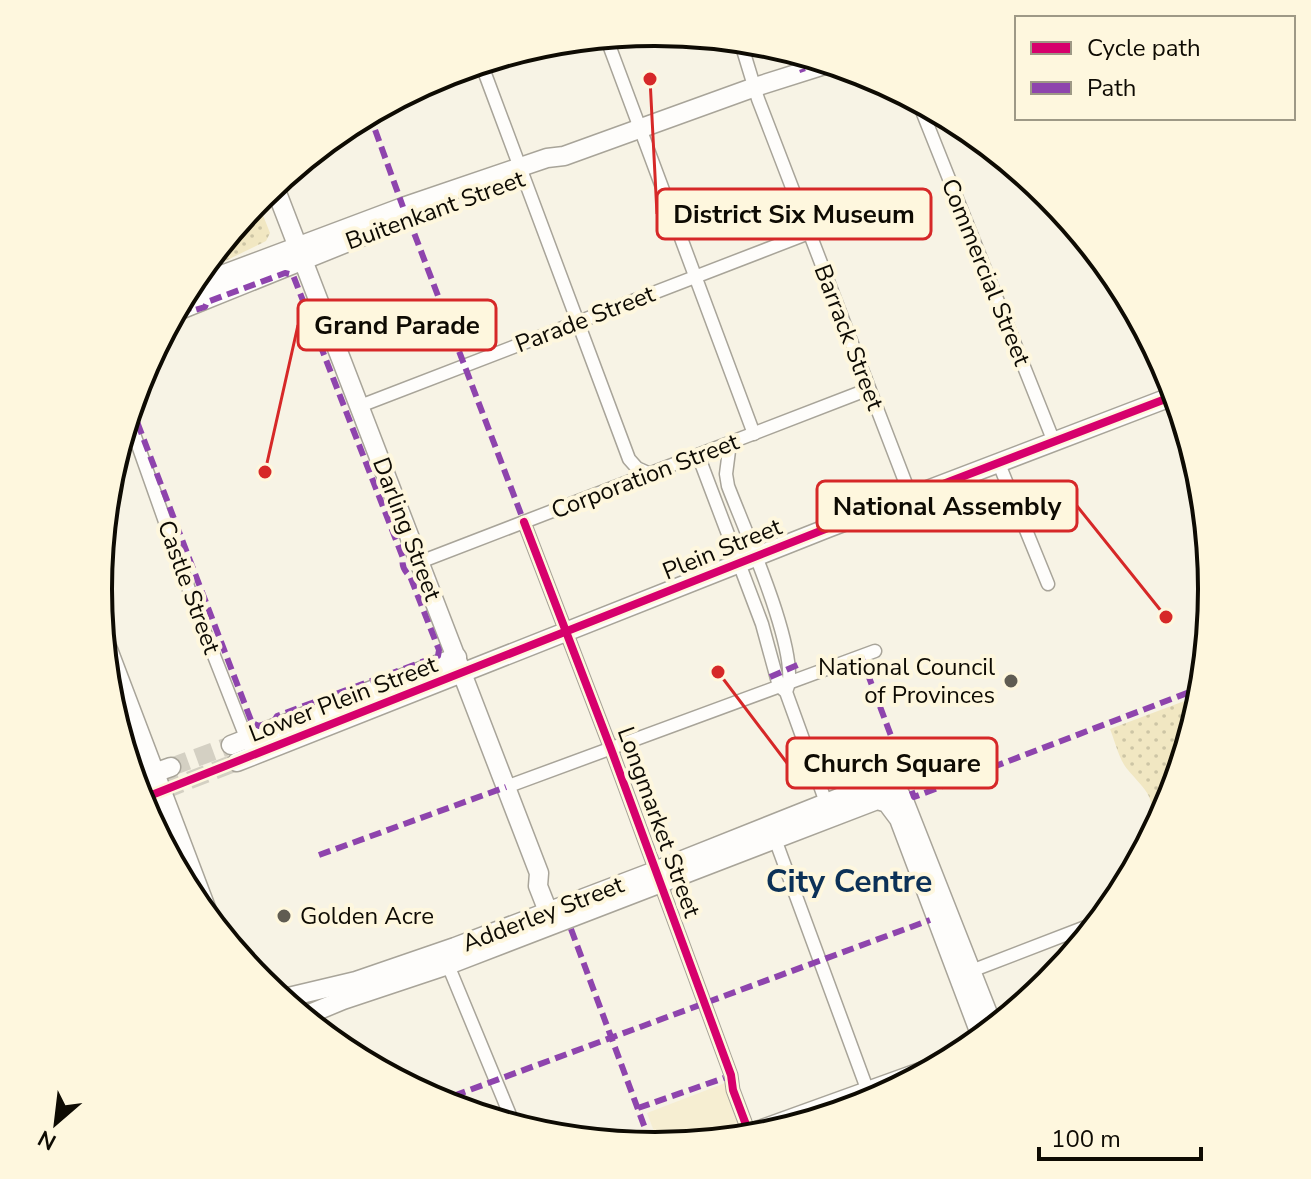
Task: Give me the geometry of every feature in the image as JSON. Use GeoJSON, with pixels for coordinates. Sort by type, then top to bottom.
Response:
{"type":"FeatureCollection","features":[{"type":"Feature","properties":{"kind":"main road","name":"Buitenkant Street"},"geometry":{"type":"LineString","coordinates":[[301,253],[640,128],[811,69]]}},
{"type":"Feature","properties":{"kind":"main road","name":"Darling Street"},"geometry":{"type":"LineString","coordinates":[[279,198],[539,873],[550,886],[555,916]]}},
{"type":"Feature","properties":{"kind":"main road"},"geometry":{"type":"LineString","coordinates":[[209,281],[301,253]]}},
{"type":"Feature","properties":{"kind":"main road"},"geometry":{"type":"LineString","coordinates":[[195,303],[301,253]]}},
{"type":"Feature","properties":{"kind":"main road","name":"Plein Street"},"geometry":{"type":"LineString","coordinates":[[460,665],[566,632],[1164,399]]}},
{"type":"Feature","properties":{"kind":"main road","name":"Lower Plein Street"},"geometry":{"type":"LineString","coordinates":[[242,750],[460,665]]}},
{"type":"Feature","properties":{"kind":"main road"},"geometry":{"type":"LineString","coordinates":[[119,674],[163,770],[197,881]]}},
{"type":"Feature","properties":{"kind":"main road"},"geometry":{"type":"LineString","coordinates":[[145,776],[163,770]]}},
{"type":"Feature","properties":{"kind":"main road","name":"Adderley Street"},"geometry":{"type":"LineString","coordinates":[[294,995],[400,967],[555,916],[829,809],[889,796],[965,974]]}},
{"type":"Feature","properties":{"kind":"main road","name":"Adderley Street"},"geometry":{"type":"LineString","coordinates":[[658,878],[775,839],[829,809]]}},
{"type":"Feature","properties":{"kind":"main road","name":"Adderley Street"},"geometry":{"type":"LineString","coordinates":[[314,1012],[448,965],[555,916]]}},
{"type":"Feature","properties":{"kind":"main road"},"geometry":{"type":"LineString","coordinates":[[965,974],[989,1019]]}},
{"type":"Feature","properties":{"kind":"main road"},"geometry":{"type":"LineString","coordinates":[[965,974],[979,1026]]}},
{"type":"Feature","properties":{"kind":"street"},"geometry":{"type":"LineString","coordinates":[[610,48],[754,434]]}},
{"type":"Feature","properties":{"kind":"street","name":"Barrack Street"},"geometry":{"type":"LineString","coordinates":[[744,54],[809,233],[911,497]]}},
{"type":"Feature","properties":{"kind":"street"},"geometry":{"type":"LineString","coordinates":[[485,74],[629,459],[637,468],[648,473]]}},
{"type":"Feature","properties":{"kind":"street","name":"Commercial Street"},"geometry":{"type":"LineString","coordinates":[[925,118],[1054,442]]}},
{"type":"Feature","properties":{"kind":"street","name":"Parade Street"},"geometry":{"type":"LineString","coordinates":[[360,406],[809,233]]}},
{"type":"Feature","properties":{"kind":"street","name":"Corporation Street"},"geometry":{"type":"LineString","coordinates":[[420,562],[869,389]]}},
{"type":"Feature","properties":{"kind":"street","name":"Castle Street"},"geometry":{"type":"LineString","coordinates":[[135,436],[242,750]]}},
{"type":"Feature","properties":{"kind":"street"},"geometry":{"type":"LineString","coordinates":[[730,443],[726,463],[728,486],[747,561]]}},
{"type":"Feature","properties":{"kind":"street"},"geometry":{"type":"LineString","coordinates":[[698,455],[783,631],[788,652],[785,686],[829,809]]}},
{"type":"Feature","properties":{"kind":"street"},"geometry":{"type":"LineString","coordinates":[[614,486],[625,474],[629,459]]}},
{"type":"Feature","properties":{"kind":"street"},"geometry":{"type":"LineString","coordinates":[[999,464],[1048,584]]}},
{"type":"Feature","properties":{"kind":"street","name":"Longmarket Street"},"geometry":{"type":"LineString","coordinates":[[524,522],[611,749],[747,1125]]}},
{"type":"Feature","properties":{"kind":"street"},"geometry":{"type":"LineString","coordinates":[[506,787],[875,651]]}},
{"type":"Feature","properties":{"kind":"street"},"geometry":{"type":"LineString","coordinates":[[775,839],[866,1086]]}},
{"type":"Feature","properties":{"kind":"street"},"geometry":{"type":"LineString","coordinates":[[965,974],[1079,929]]}},
{"type":"Feature","properties":{"kind":"street"},"geometry":{"type":"LineString","coordinates":[[448,965],[509,1112]]}},
{"type":"Feature","properties":{"kind":"street"},"geometry":{"type":"LineString","coordinates":[[804,1112],[901,1074]]}},
{"type":"Feature","properties":{"kind":"shaded area"},"geometry":{"type":"Polygon","coordinates":[[[263,214],[270,233],[266,241],[221,263],[263,214]]]}},
{"type":"Feature","properties":{"kind":"shaded area"},"geometry":{"type":"Polygon","coordinates":[[[1188,700],[1170,764],[1151,811],[1148,794],[1122,761],[1110,729],[1188,700]]]}},
{"type":"Feature","properties":{"kind":"shaded area"},"geometry":{"type":"Polygon","coordinates":[[[725,1083],[741,1126],[655,1133],[647,1113],[725,1083]]]}},
{"type":"Feature","properties":{"kind":"tunnel"},"geometry":{"type":"LineString","coordinates":[[171,767],[231,745]]}},
{"type":"Feature","properties":{"kind":"tunnel"},"geometry":{"type":"LineString","coordinates":[[152,795],[237,762]]}},
{"type":"Feature","properties":{"kind":"marked path"},"geometry":{"type":"LineString","coordinates":[[801,66],[803,72]]}},
{"type":"Feature","properties":{"kind":"marked path"},"geometry":{"type":"LineString","coordinates":[[374,126],[403,207]]}},
{"type":"Feature","properties":{"kind":"marked path"},"geometry":{"type":"LineString","coordinates":[[408,217],[524,522]]}},
{"type":"Feature","properties":{"kind":"marked path"},"geometry":{"type":"LineString","coordinates":[[138,425],[252,723],[259,726],[274,721],[277,716],[438,656],[439,650],[404,568],[403,558],[293,275],[285,273],[207,302],[205,307],[191,308]]}},
{"type":"Feature","properties":{"kind":"marked path"},"geometry":{"type":"LineString","coordinates":[[861,656],[914,797],[1190,692]]}},
{"type":"Feature","properties":{"kind":"marked path"},"geometry":{"type":"LineString","coordinates":[[770,677],[802,663]]}},
{"type":"Feature","properties":{"kind":"marked path"},"geometry":{"type":"LineString","coordinates":[[319,855],[506,787]]}},
{"type":"Feature","properties":{"kind":"marked path"},"geometry":{"type":"LineString","coordinates":[[456,1095],[930,920]]}},
{"type":"Feature","properties":{"kind":"marked path"},"geometry":{"type":"LineString","coordinates":[[571,929],[647,1133]]}},
{"type":"Feature","properties":{"kind":"marked path"},"geometry":{"type":"LineString","coordinates":[[638,1108],[724,1078]]}},
{"type":"Feature","properties":{"kind":"cycle path"},"geometry":{"type":"LineString","coordinates":[[152,795],[828,528],[1164,399]]}},
{"type":"Feature","properties":{"kind":"cycle path"},"geometry":{"type":"LineString","coordinates":[[524,522],[611,749],[731,1075],[733,1090],[746,1125]]}},
{"type":"Feature","properties":{"kind":"place","name":"District Six Museum"},"geometry":{"type":"Point","coordinates":[650,79]}},
{"type":"Feature","properties":{"kind":"place","name":"Grand Parade"},"geometry":{"type":"Point","coordinates":[265,472]}},
{"type":"Feature","properties":{"kind":"place","name":"National Assembly"},"geometry":{"type":"Point","coordinates":[1166,617]}},
{"type":"Feature","properties":{"kind":"place","name":"Church Square"},"geometry":{"type":"Point","coordinates":[718,672]}},
{"type":"Feature","properties":{"kind":"place","name":"National Council of Provinces"},"geometry":{"type":"Point","coordinates":[1011,681]}},
{"type":"Feature","properties":{"kind":"place","name":"Golden Acre"},"geometry":{"type":"Point","coordinates":[284,916]}},
{"type":"Feature","properties":{"kind":"district","name":"City Centre"},"geometry":{"type":"Point","coordinates":[849,881]}}]}
